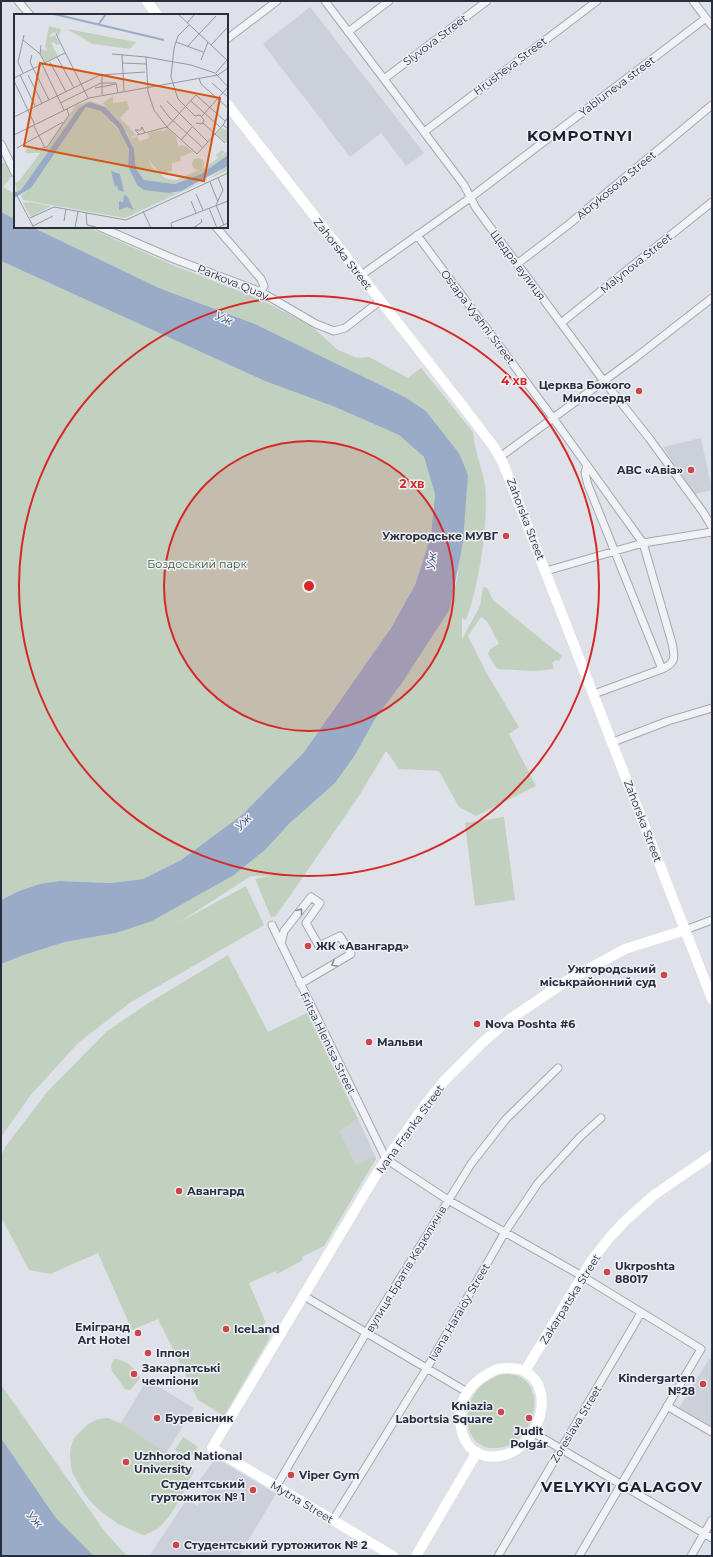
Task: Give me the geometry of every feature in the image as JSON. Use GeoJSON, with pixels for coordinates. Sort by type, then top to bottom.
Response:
{"type":"FeatureCollection","features":[{"type":"Feature","properties":{"kind":"street"},"geometry":{"type":"LineString","coordinates":[[18,1],[29,14]]}},
{"type":"Feature","properties":{"kind":"street"},"geometry":{"type":"LineString","coordinates":[[147,1],[156,14]]}},
{"type":"Feature","properties":{"kind":"street"},"geometry":{"type":"LineString","coordinates":[[228,38],[277,1]]}},
{"type":"Feature","properties":{"kind":"street","name":"Щедра вулиця"},"geometry":{"type":"LineString","coordinates":[[325,1],[464,185],[476,208],[603,380],[649,438],[712,527]]}},
{"type":"Feature","properties":{"kind":"street"},"geometry":{"type":"LineString","coordinates":[[348,32],[389,1]]}},
{"type":"Feature","properties":{"kind":"street","name":"Slyvova Street"},"geometry":{"type":"LineString","coordinates":[[384,79],[487,1]]}},
{"type":"Feature","properties":{"kind":"street","name":"Hrusheva Street"},"geometry":{"type":"LineString","coordinates":[[424,132],[597,1]]}},
{"type":"Feature","properties":{"kind":"street"},"geometry":{"type":"LineString","coordinates":[[694,1],[712,26]]}},
{"type":"Feature","properties":{"kind":"street","name":"Yabluneva street"},"geometry":{"type":"LineString","coordinates":[[360,276],[470,198],[706,18]]}},
{"type":"Feature","properties":{"kind":"street","name":"Zahorska Street"},"geometry":{"type":"LineString","coordinates":[[228,105],[360,276],[430,363],[500,456],[712,998]]}},
{"type":"Feature","properties":{"kind":"street","name":"Abrykosova Street"},"geometry":{"type":"LineString","coordinates":[[517,264],[568,225],[712,105]]}},
{"type":"Feature","properties":{"kind":"street"},"geometry":{"type":"LineString","coordinates":[[1,144],[14,171]]}},
{"type":"Feature","properties":{"kind":"street","name":"Malynova Street"},"geometry":{"type":"LineString","coordinates":[[561,323],[712,202]]}},
{"type":"Feature","properties":{"kind":"street","name":"Parkova Quay"},"geometry":{"type":"LineString","coordinates":[[102,228],[174,259],[261,292],[316,324],[334,331],[345,328],[380,301]]}},
{"type":"Feature","properties":{"kind":"street"},"geometry":{"type":"LineString","coordinates":[[217,228],[262,279],[264,286],[261,292]]}},
{"type":"Feature","properties":{"kind":"street","name":"Ostapa Vyshni Street"},"geometry":{"type":"LineString","coordinates":[[417,235],[553,418],[643,543],[675,657],[671,665],[662,669]]}},
{"type":"Feature","properties":{"kind":"street"},"geometry":{"type":"LineString","coordinates":[[500,456],[635,358],[712,298]]}},
{"type":"Feature","properties":{"kind":"street"},"geometry":{"type":"LineString","coordinates":[[587,465],[585,473],[588,485],[605,524],[614,552],[662,669],[594,694]]}},
{"type":"Feature","properties":{"kind":"street"},"geometry":{"type":"LineString","coordinates":[[546,572],[643,543],[712,532]]}},
{"type":"Feature","properties":{"kind":"street"},"geometry":{"type":"LineString","coordinates":[[613,742],[668,721],[712,708]]}},
{"type":"Feature","properties":{"kind":"street"},"geometry":{"type":"LineString","coordinates":[[281,944],[284,931],[311,897],[320,903],[306,923],[319,946],[340,936],[351,954],[300,984]]}},
{"type":"Feature","properties":{"kind":"street","name":"Ivana Franka Street"},"geometry":{"type":"LineString","coordinates":[[212,1448],[386,1159],[446,1080],[482,1043],[510,1019],[565,982],[609,957],[644,942],[685,930],[712,920]]}},
{"type":"Feature","properties":{"kind":"street","name":"Fritsa Hlentsa Street"},"geometry":{"type":"LineString","coordinates":[[272,925],[386,1159]]}},
{"type":"Feature","properties":{"kind":"street","name":"вулиця Братів Кедюличів"},"geometry":{"type":"LineString","coordinates":[[276,1487],[366,1333],[471,1164],[521,1103],[558,1068]]}},
{"type":"Feature","properties":{"kind":"street","name":"Ivana Haraidy Street"},"geometry":{"type":"LineString","coordinates":[[333,1520],[427,1368],[505,1232],[538,1183],[581,1136],[601,1118]]}},
{"type":"Feature","properties":{"kind":"street","name":"Zakarpatska Street"},"geometry":{"type":"LineString","coordinates":[[525,1371],[599,1250],[640,1207],[686,1171],[712,1155]]}},
{"type":"Feature","properties":{"kind":"street"},"geometry":{"type":"LineString","coordinates":[[386,1159],[448,1200],[582,1276],[701,1349],[579,1556]]}},
{"type":"Feature","properties":{"kind":"street"},"geometry":{"type":"LineString","coordinates":[[304,1296],[467,1392]]}},
{"type":"Feature","properties":{"kind":"street","name":"Zoreslava Street"},"geometry":{"type":"LineString","coordinates":[[498,1556],[641,1313]]}},
{"type":"Feature","properties":{"kind":"street"},"geometry":{"type":"LineString","coordinates":[[497,1369],[516,1369],[525,1371],[533,1379],[540,1395],[541,1412],[534,1433],[525,1443],[508,1454],[490,1456],[470,1448],[462,1431],[460,1418],[467,1392],[483,1376],[497,1369]]}},
{"type":"Feature","properties":{"kind":"street"},"geometry":{"type":"LineString","coordinates":[[667,1406],[712,1432]]}},
{"type":"Feature","properties":{"kind":"street"},"geometry":{"type":"LineString","coordinates":[[534,1433],[712,1538]]}},
{"type":"Feature","properties":{"kind":"street","name":"Mytna Street"},"geometry":{"type":"LineString","coordinates":[[212,1448],[393,1556]]}},
{"type":"Feature","properties":{"kind":"street"},"geometry":{"type":"LineString","coordinates":[[416,1556],[477,1452]]}},
{"type":"Feature","properties":{"kind":"street"},"geometry":{"type":"LineString","coordinates":[[691,1556],[712,1520]]}},
{"type":"Feature","properties":{"kind":"shaded area"},"geometry":{"type":"Polygon","coordinates":[[[310,7],[424,153],[406,166],[381,133],[350,157],[263,44],[310,7]]]}},
{"type":"Feature","properties":{"kind":"shaded area"},"geometry":{"type":"Polygon","coordinates":[[[701,438],[712,490],[694,494],[663,447],[701,438]]]}},
{"type":"Feature","properties":{"kind":"shaded area"},"geometry":{"type":"Polygon","coordinates":[[[358,1119],[375,1156],[356,1165],[340,1131],[358,1119]]]}},
{"type":"Feature","properties":{"kind":"shaded area","name":"Kindergarten №28"},"geometry":{"type":"Polygon","coordinates":[[[709,1359],[712,1360],[712,1428],[679,1408],[709,1359]]]}},
{"type":"Feature","properties":{"kind":"shaded area","name":"Uzhhorod National University"},"geometry":{"type":"Polygon","coordinates":[[[147,1380],[194,1408],[167,1452],[194,1470],[170,1515],[159,1528],[144,1535],[118,1524],[94,1505],[72,1473],[70,1453],[73,1439],[88,1424],[97,1419],[107,1418],[121,1423],[147,1380]]]}},
{"type":"Feature","properties":{"kind":"shaded area","name":"Uzhhorod National University"},"geometry":{"type":"Polygon","coordinates":[[[216,1458],[276,1494],[239,1556],[149,1556],[187,1499],[197,1506],[208,1490],[197,1484],[216,1458]]]}},
{"type":"Feature","properties":{"kind":"green space"},"geometry":{"type":"Polygon","coordinates":[[[1,162],[7,162],[12,176],[3,187],[14,193],[14,218],[1,212],[1,162]]]}},
{"type":"Feature","properties":{"kind":"green space"},"geometry":{"type":"Polygon","coordinates":[[[34,228],[89,228],[170,264],[259,299],[310,325],[338,350],[357,358],[369,357],[408,378],[421,368],[473,432],[485,485],[486,517],[482,554],[471,606],[466,620],[462,618],[462,639],[480,606],[483,587],[487,588],[493,600],[562,656],[559,661],[556,660],[552,663],[554,669],[534,671],[497,669],[488,654],[490,649],[499,644],[487,621],[481,617],[468,636],[486,672],[519,727],[509,734],[536,786],[476,816],[459,807],[439,771],[399,769],[386,751],[359,796],[276,916],[271,917],[255,879],[270,876],[251,876],[178,923],[246,886],[264,925],[131,1002],[78,1043],[30,1096],[1,1137],[1,964],[65,942],[116,933],[234,875],[265,850],[355,755],[375,719],[402,683],[450,609],[458,575],[459,453],[426,411],[405,397],[255,324],[159,288],[34,228]]]}},
{"type":"Feature","properties":{"kind":"green space","name":"Боздоський парк"},"geometry":{"type":"Polygon","coordinates":[[[1,261],[265,381],[335,407],[399,435],[424,457],[435,493],[431,536],[415,585],[391,628],[304,752],[243,814],[181,860],[143,879],[111,883],[60,881],[19,891],[1,900],[1,261]]]}},
{"type":"Feature","properties":{"kind":"green space"},"geometry":{"type":"Polygon","coordinates":[[[504,817],[515,900],[475,906],[465,823],[504,817]]]}},
{"type":"Feature","properties":{"kind":"green space","name":"Авангард"},"geometry":{"type":"Polygon","coordinates":[[[228,955],[268,1032],[307,1013],[358,1119],[340,1131],[356,1165],[375,1156],[376,1159],[324,1246],[302,1257],[303,1260],[277,1274],[276,1271],[249,1283],[266,1323],[261,1326],[265,1334],[270,1332],[269,1339],[224,1416],[198,1400],[158,1319],[132,1330],[98,1253],[50,1274],[29,1270],[1,1217],[1,1157],[5,1147],[47,1092],[106,1032],[147,1004],[228,955]]]}},
{"type":"Feature","properties":{"kind":"green space"},"geometry":{"type":"Polygon","coordinates":[[[114,1359],[122,1360],[134,1368],[137,1372],[140,1379],[130,1390],[125,1389],[112,1371],[111,1365],[114,1359]]]}},
{"type":"Feature","properties":{"kind":"green space"},"geometry":{"type":"Polygon","coordinates":[[[502,1374],[519,1376],[529,1385],[534,1397],[534,1411],[528,1426],[519,1438],[506,1446],[490,1448],[481,1445],[471,1434],[468,1426],[469,1409],[471,1400],[480,1387],[490,1379],[502,1374]]]}},
{"type":"Feature","properties":{"kind":"green space"},"geometry":{"type":"Polygon","coordinates":[[[1,1385],[106,1533],[127,1556],[94,1556],[56,1518],[1,1438],[1,1385]]]}},
{"type":"Feature","properties":{"kind":"green space","name":"Uzhhorod National University"},"geometry":{"type":"Polygon","coordinates":[[[107,1418],[121,1424],[194,1470],[180,1499],[169,1517],[162,1525],[144,1535],[118,1523],[95,1506],[82,1490],[73,1471],[70,1461],[70,1451],[73,1441],[88,1425],[95,1421],[107,1418]]]}},
{"type":"Feature","properties":{"kind":"green space"},"geometry":{"type":"Polygon","coordinates":[[[183,1437],[198,1447],[190,1458],[175,1450],[183,1437]]]}},
{"type":"Feature","properties":{"kind":"water","name":"Уж"},"geometry":{"type":"Polygon","coordinates":[[[1,212],[14,218],[14,228],[34,228],[159,288],[255,324],[405,397],[426,411],[459,453],[468,475],[463,542],[450,609],[402,683],[375,719],[355,755],[335,783],[291,822],[265,850],[234,875],[152,921],[116,933],[65,942],[1,964],[1,900],[19,891],[40,884],[60,881],[111,883],[143,879],[181,860],[243,814],[304,752],[391,628],[415,585],[431,536],[435,494],[424,457],[399,435],[335,407],[265,381],[1,261],[1,212]]]}},
{"type":"Feature","properties":{"kind":"water","name":"Уж"},"geometry":{"type":"Polygon","coordinates":[[[1,1438],[56,1518],[94,1556],[2,1556],[1,1438]]]}},
{"type":"Feature","properties":{"kind":"place","name":"Церква Божого Милосердя"},"geometry":{"type":"Point","coordinates":[639,391]}},
{"type":"Feature","properties":{"kind":"place","name":"ABC «Авіа»"},"geometry":{"type":"Point","coordinates":[691,470]}},
{"type":"Feature","properties":{"kind":"place","name":"Ужгородське МУВГ"},"geometry":{"type":"Point","coordinates":[506,536]}},
{"type":"Feature","properties":{"kind":"place","name":"ЖК «Авангард»"},"geometry":{"type":"Point","coordinates":[308,946]}},
{"type":"Feature","properties":{"kind":"place","name":"Ужгородський міськрайонний суд"},"geometry":{"type":"Point","coordinates":[664,975]}},
{"type":"Feature","properties":{"kind":"place","name":"Nova Poshta #6"},"geometry":{"type":"Point","coordinates":[477,1024]}},
{"type":"Feature","properties":{"kind":"place","name":"Мальви"},"geometry":{"type":"Point","coordinates":[369,1042]}},
{"type":"Feature","properties":{"kind":"place","name":"Авангард"},"geometry":{"type":"Point","coordinates":[179,1191]}},
{"type":"Feature","properties":{"kind":"place","name":"Ukrposhta 88017"},"geometry":{"type":"Point","coordinates":[607,1272]}},
{"type":"Feature","properties":{"kind":"place","name":"IceLand"},"geometry":{"type":"Point","coordinates":[226,1329]}},
{"type":"Feature","properties":{"kind":"place","name":"Емігранд Art Hotel"},"geometry":{"type":"Point","coordinates":[138,1333]}},
{"type":"Feature","properties":{"kind":"place","name":"Іппон"},"geometry":{"type":"Point","coordinates":[148,1353]}},
{"type":"Feature","properties":{"kind":"place","name":"Закарпатські чемпіони"},"geometry":{"type":"Point","coordinates":[134,1374]}},
{"type":"Feature","properties":{"kind":"place","name":"Kindergarten №28"},"geometry":{"type":"Point","coordinates":[703,1384]}},
{"type":"Feature","properties":{"kind":"place","name":"Kniazia Labortsia Square"},"geometry":{"type":"Point","coordinates":[501,1412]}},
{"type":"Feature","properties":{"kind":"place","name":"Буревісник"},"geometry":{"type":"Point","coordinates":[157,1418]}},
{"type":"Feature","properties":{"kind":"place","name":"Judit Polgár"},"geometry":{"type":"Point","coordinates":[529,1418]}},
{"type":"Feature","properties":{"kind":"place","name":"Uzhhorod National University"},"geometry":{"type":"Point","coordinates":[126,1462]}},
{"type":"Feature","properties":{"kind":"place","name":"Viper Gym"},"geometry":{"type":"Point","coordinates":[291,1475]}},
{"type":"Feature","properties":{"kind":"place","name":"Студентський гуртожиток № 1"},"geometry":{"type":"Point","coordinates":[253,1490]}},
{"type":"Feature","properties":{"kind":"place","name":"Студентський гуртожиток № 2"},"geometry":{"type":"Point","coordinates":[176,1545]}},
{"type":"Feature","properties":{"kind":"district","name":"KOMPOTNYI"},"geometry":{"type":"Point","coordinates":[580,135]}},
{"type":"Feature","properties":{"kind":"district","name":"VELYKYI GALAGOV"},"geometry":{"type":"Point","coordinates":[622,1486]}}]}
